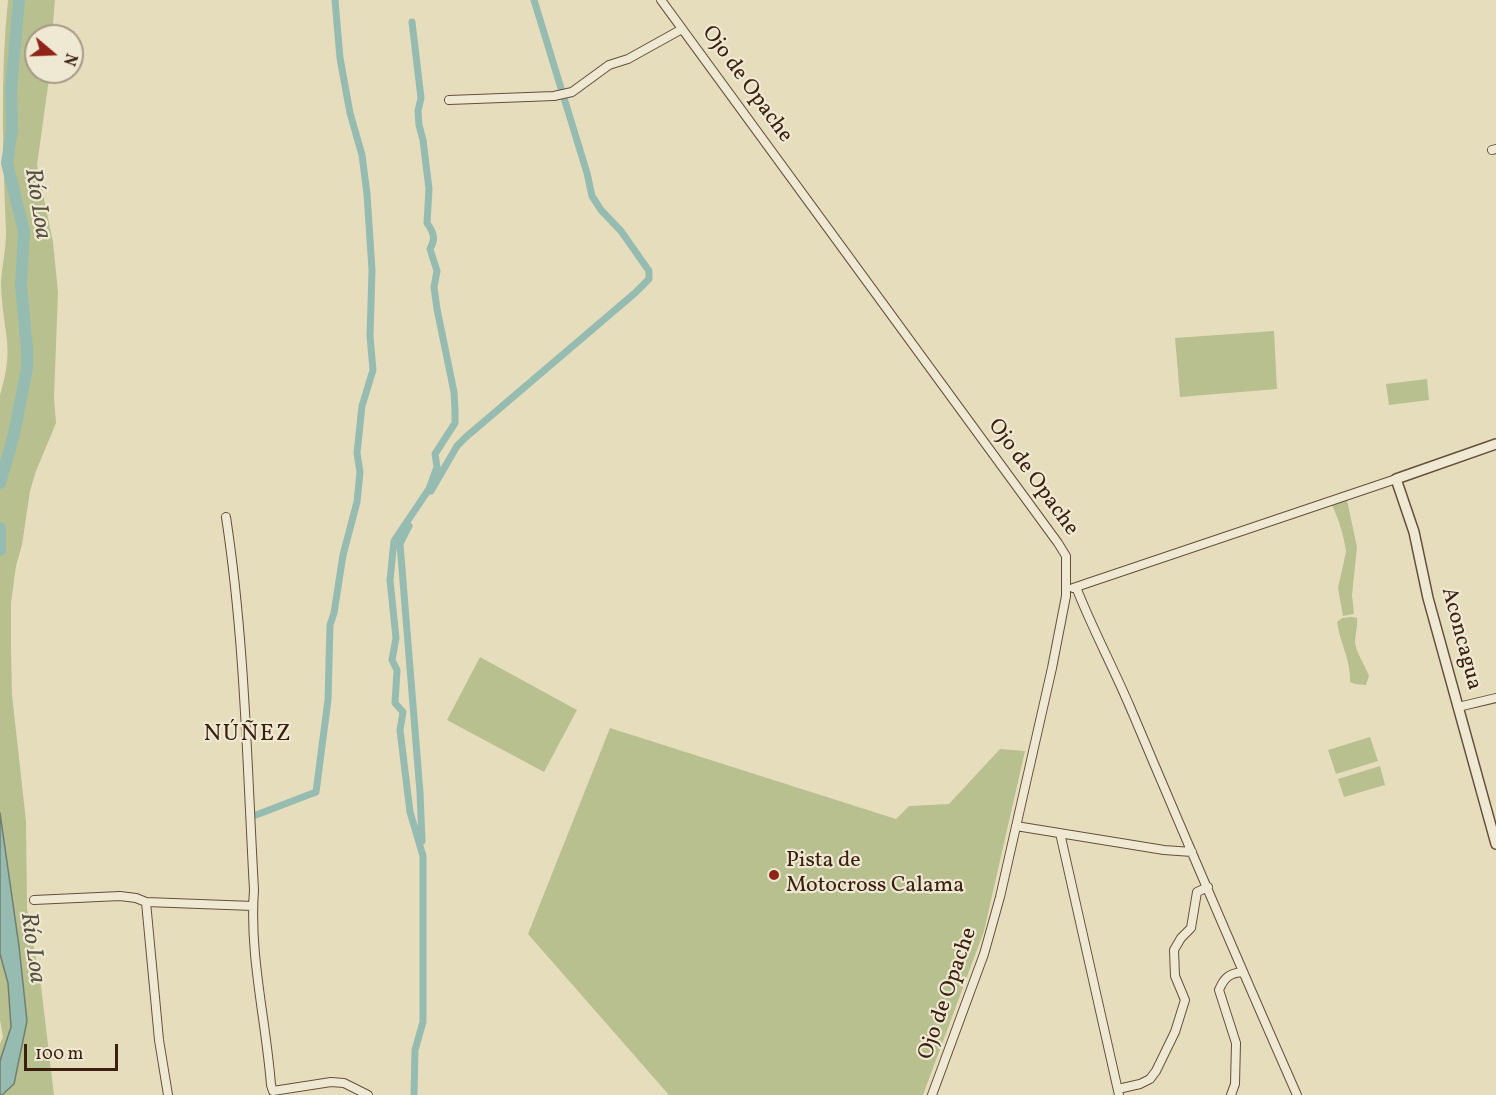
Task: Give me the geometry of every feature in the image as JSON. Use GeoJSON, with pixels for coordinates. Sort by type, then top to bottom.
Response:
{"type":"FeatureCollection","features":[{"type":"Feature","properties":{"kind":"street","name":"Ojo de Opache"},"geometry":{"type":"LineString","coordinates":[[661,0],[1066,556],[1066,591],[1052,668],[1000,897],[984,954],[932,1095]]}},
{"type":"Feature","properties":{"kind":"street"},"geometry":{"type":"LineString","coordinates":[[449,100],[563,95],[579,87],[609,65],[628,59],[682,29]]}},
{"type":"Feature","properties":{"kind":"street"},"geometry":{"type":"LineString","coordinates":[[1066,591],[1496,444]]}},
{"type":"Feature","properties":{"kind":"street","name":"Aconcagua"},"geometry":{"type":"LineString","coordinates":[[1396,479],[1413,532],[1428,598],[1496,844]]}},
{"type":"Feature","properties":{"kind":"street"},"geometry":{"type":"LineString","coordinates":[[226,517],[235,574],[246,700],[253,906],[259,995],[273,1091],[331,1082],[344,1083],[368,1095]]}},
{"type":"Feature","properties":{"kind":"street"},"geometry":{"type":"LineString","coordinates":[[1076,587],[1297,1095]]}},
{"type":"Feature","properties":{"kind":"street"},"geometry":{"type":"LineString","coordinates":[[1458,706],[1496,698]]}},
{"type":"Feature","properties":{"kind":"street"},"geometry":{"type":"LineString","coordinates":[[1016,826],[1164,850],[1192,852]]}},
{"type":"Feature","properties":{"kind":"street"},"geometry":{"type":"LineString","coordinates":[[1060,834],[1119,1092],[1150,1080],[1175,1032],[1185,1000],[1176,976],[1174,950],[1191,928],[1197,892],[1208,886]]}},
{"type":"Feature","properties":{"kind":"street"},"geometry":{"type":"LineString","coordinates":[[34,900],[120,896],[146,902],[253,906]]}},
{"type":"Feature","properties":{"kind":"street"},"geometry":{"type":"LineString","coordinates":[[146,902],[159,1040],[168,1095]]}},
{"type":"Feature","properties":{"kind":"street"},"geometry":{"type":"LineString","coordinates":[[1231,1095],[1235,1084],[1236,1043],[1219,990],[1223,981],[1230,974],[1243,972]]}},
{"type":"Feature","properties":{"kind":"green space"},"geometry":{"type":"Polygon","coordinates":[[[8,0],[55,0],[53,24],[24,24],[24,84],[48,84],[37,165],[53,242],[58,292],[54,398],[56,423],[30,491],[11,603],[12,695],[26,821],[27,909],[41,986],[54,1095],[0,1095],[0,1044],[3,1037],[0,1020],[0,395],[7,355],[1,282],[6,232],[3,145],[5,29],[8,0]]]}},
{"type":"Feature","properties":{"kind":"green space"},"geometry":{"type":"Polygon","coordinates":[[[1274,331],[1277,389],[1180,397],[1175,338],[1274,331]]]}},
{"type":"Feature","properties":{"kind":"green space"},"geometry":{"type":"Polygon","coordinates":[[[1427,379],[1429,400],[1389,405],[1386,384],[1427,379]]]}},
{"type":"Feature","properties":{"kind":"green space"},"geometry":{"type":"Polygon","coordinates":[[[1347,500],[1357,547],[1352,595],[1354,614],[1343,616],[1338,588],[1346,552],[1341,528],[1332,505],[1347,500]]]}},
{"type":"Feature","properties":{"kind":"green space"},"geometry":{"type":"Polygon","coordinates":[[[1342,618],[1357,618],[1355,643],[1357,651],[1369,676],[1366,685],[1350,682],[1349,666],[1338,630],[1337,622],[1342,618]]]}},
{"type":"Feature","properties":{"kind":"green space"},"geometry":{"type":"Polygon","coordinates":[[[480,657],[577,710],[544,772],[447,720],[480,657]]]}},
{"type":"Feature","properties":{"kind":"green space","name":"Pista de Motocross Calama"},"geometry":{"type":"Polygon","coordinates":[[[610,728],[896,819],[909,806],[949,804],[1000,749],[1025,751],[984,931],[923,1095],[669,1095],[528,934],[610,728]]]}},
{"type":"Feature","properties":{"kind":"green space"},"geometry":{"type":"Polygon","coordinates":[[[1370,737],[1378,761],[1336,774],[1328,750],[1370,737]]]}},
{"type":"Feature","properties":{"kind":"green space"},"geometry":{"type":"Polygon","coordinates":[[[1380,766],[1385,785],[1344,797],[1338,779],[1380,766]]]}},
{"type":"Feature","properties":{"kind":"water"},"geometry":{"type":"Polygon","coordinates":[[[0,813],[27,1021],[14,1084],[2,1095],[0,1095],[0,1061],[11,1027],[8,983],[0,954],[0,813]]]}},
{"type":"Feature","properties":{"kind":"waterway","name":"Río Loa"},"geometry":{"type":"LineString","coordinates":[[0,483],[14,434],[27,368],[21,285],[24,231],[7,163],[12,130],[11,89],[19,0]]}},
{"type":"Feature","properties":{"kind":"waterway"},"geometry":{"type":"LineString","coordinates":[[256,815],[316,792],[328,700],[330,625],[343,555],[357,502],[360,472],[357,453],[362,406],[373,370],[370,336],[372,270],[367,194],[362,155],[350,113],[340,58],[335,0]]}},
{"type":"Feature","properties":{"kind":"waterway"},"geometry":{"type":"LineString","coordinates":[[431,491],[457,446],[466,437],[649,279],[649,271],[621,231],[601,210],[592,196],[534,0]]}},
{"type":"Feature","properties":{"kind":"waterway"},"geometry":{"type":"LineString","coordinates":[[412,22],[421,98],[418,111],[419,125],[429,189],[427,223],[433,236],[430,249],[437,271],[434,287],[454,392],[455,410],[455,423],[435,454],[437,467],[429,489],[394,541],[390,580],[396,638],[392,660],[397,670],[395,703],[403,712],[400,730],[410,812],[423,856],[423,1022],[415,1050],[414,1095]]}},
{"type":"Feature","properties":{"kind":"waterway"},"geometry":{"type":"LineString","coordinates":[[409,526],[400,544],[422,841]]}},
{"type":"Feature","properties":{"kind":"waterway","name":"Río Loa"},"geometry":{"type":"LineString","coordinates":[[0,528],[0,550]]}},
{"type":"Feature","properties":{"kind":"place","name":"Pista de Motocross Calama"},"geometry":{"type":"Point","coordinates":[774,875]}},
{"type":"Feature","properties":{"kind":"district","name":"NÚÑEZ"},"geometry":{"type":"Point","coordinates":[248,736]}}]}
